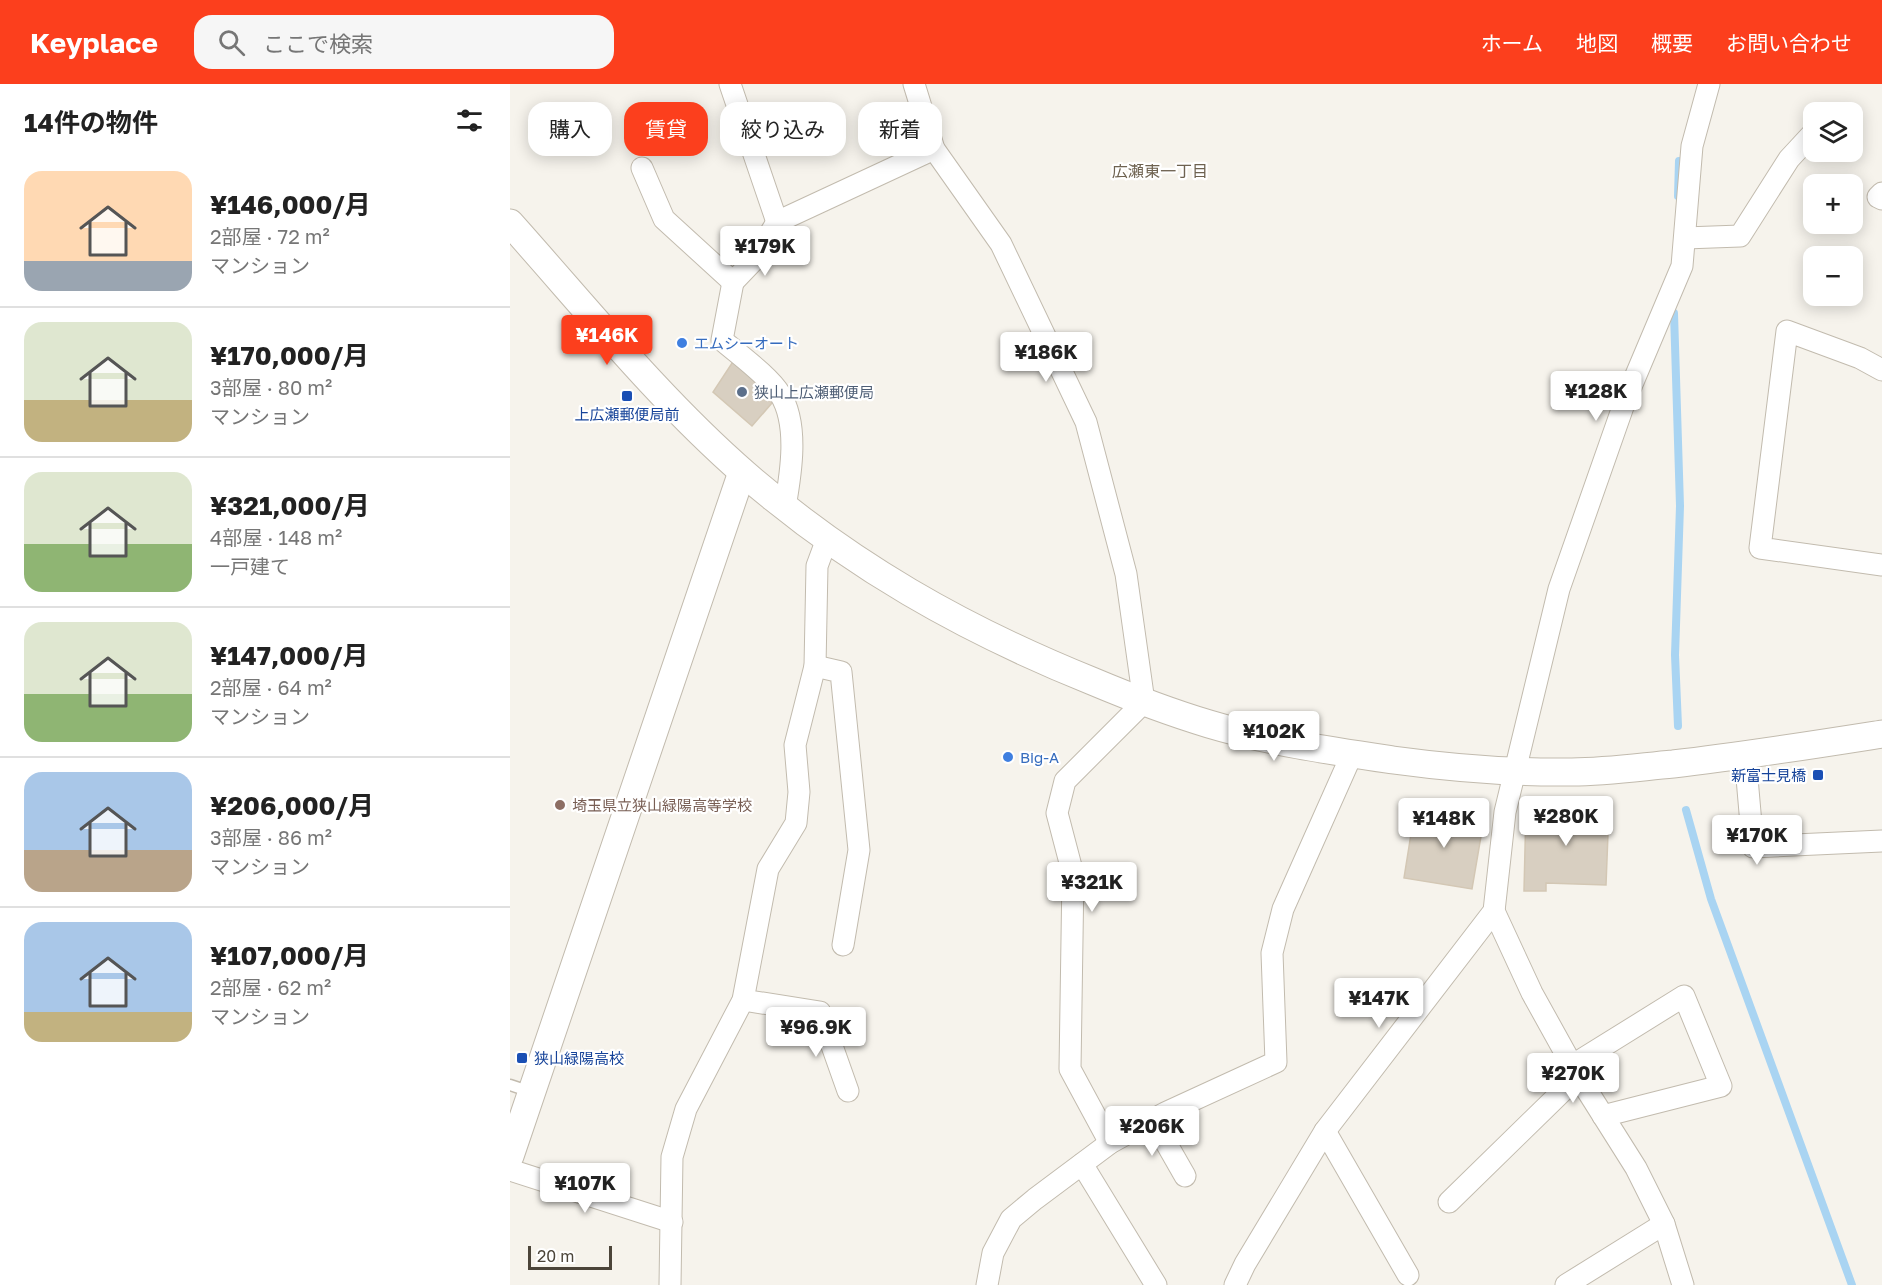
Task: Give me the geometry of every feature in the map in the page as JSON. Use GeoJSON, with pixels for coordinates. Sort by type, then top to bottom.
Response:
{"type":"FeatureCollection","features":[{"type":"Feature","properties":{"kind":"street"},"geometry":{"type":"LineString","coordinates":[[730,84],[777,222]]}},
{"type":"Feature","properties":{"kind":"street"},"geometry":{"type":"LineString","coordinates":[[914,84],[920,102]]}},
{"type":"Feature","properties":{"kind":"street"},"geometry":{"type":"LineString","coordinates":[[1235,1285],[1245,1264],[1325,1131],[1494,911],[1505,812],[1559,589],[1625,401],[1682,266],[1692,146],[1709,84]]}},
{"type":"Feature","properties":{"kind":"street"},"geometry":{"type":"LineString","coordinates":[[1685,238],[1740,236],[1789,159],[1803,144]]}},
{"type":"Feature","properties":{"kind":"street"},"geometry":{"type":"LineString","coordinates":[[785,507],[792,467],[789,412],[779,392],[722,340],[733,282],[755,259],[777,222],[919,156]]}},
{"type":"Feature","properties":{"kind":"street"},"geometry":{"type":"LineString","coordinates":[[939,156],[1001,244],[1086,422],[1126,574],[1144,702]]}},
{"type":"Feature","properties":{"kind":"street"},"geometry":{"type":"LineString","coordinates":[[642,168],[664,219],[733,282]]}},
{"type":"Feature","properties":{"kind":"street"},"geometry":{"type":"LineString","coordinates":[[1882,193],[1878,197],[1882,199]]}},
{"type":"Feature","properties":{"kind":"street"},"geometry":{"type":"LineString","coordinates":[[510,223],[674,406],[742,472],[827,539],[895,585],[960,622],[1045,662],[1144,702],[1211,724],[1258,736],[1352,754],[1433,765],[1516,771],[1573,772],[1625,769],[1745,755],[1882,734]]}},
{"type":"Feature","properties":{"kind":"street"},"geometry":{"type":"LineString","coordinates":[[1882,370],[1860,358],[1787,331],[1760,548],[1882,565]]}},
{"type":"Feature","properties":{"kind":"street"},"geometry":{"type":"LineString","coordinates":[[510,1156],[521,1088],[742,472]]}},
{"type":"Feature","properties":{"kind":"street"},"geometry":{"type":"LineString","coordinates":[[670,1285],[672,1157],[686,1109],[743,1000],[768,869],[796,823],[799,792],[795,745],[815,666],[817,566],[827,539]]}},
{"type":"Feature","properties":{"kind":"street"},"geometry":{"type":"LineString","coordinates":[[815,666],[841,672],[860,850],[843,945]]}},
{"type":"Feature","properties":{"kind":"street"},"geometry":{"type":"LineString","coordinates":[[1110,1143],[1070,1069],[1073,874],[1057,813],[1065,781],[1144,702]]}},
{"type":"Feature","properties":{"kind":"street"},"geometry":{"type":"LineString","coordinates":[[987,1285],[993,1253],[1011,1219],[1082,1164],[1110,1143],[1153,1120],[1276,1062],[1272,953],[1283,909],[1352,754]]}},
{"type":"Feature","properties":{"kind":"street"},"geometry":{"type":"LineString","coordinates":[[1745,755],[1753,847],[1882,841]]}},
{"type":"Feature","properties":{"kind":"street"},"geometry":{"type":"LineString","coordinates":[[1494,911],[1532,993],[1576,1071],[1636,1168],[1664,1224],[1683,1285]]}},
{"type":"Feature","properties":{"kind":"street"},"geometry":{"type":"LineString","coordinates":[[1449,1202],[1576,1071],[1684,996],[1721,1086],[1603,1116]]}},
{"type":"Feature","properties":{"kind":"street"},"geometry":{"type":"LineString","coordinates":[[743,1000],[820,1012],[848,1091]]}},
{"type":"Feature","properties":{"kind":"street"},"geometry":{"type":"LineString","coordinates":[[1153,1120],[1185,1176]]}},
{"type":"Feature","properties":{"kind":"street"},"geometry":{"type":"LineString","coordinates":[[1325,1131],[1408,1275]]}},
{"type":"Feature","properties":{"kind":"street"},"geometry":{"type":"LineString","coordinates":[[1082,1164],[1156,1285]]}},
{"type":"Feature","properties":{"kind":"street"},"geometry":{"type":"LineString","coordinates":[[510,1170],[672,1222]]}},
{"type":"Feature","properties":{"kind":"street"},"geometry":{"type":"LineString","coordinates":[[1566,1285],[1664,1224]]}},
{"type":"Feature","properties":{"kind":"building"},"geometry":{"type":"Polygon","coordinates":[[[736,357],[772,403],[752,426],[713,392],[736,357]]]}},
{"type":"Feature","properties":{"kind":"building"},"geometry":{"type":"Polygon","coordinates":[[[1526,807],[1609,808],[1606,885],[1546,883],[1546,891],[1524,891],[1526,807]]]}},
{"type":"Feature","properties":{"kind":"building"},"geometry":{"type":"Polygon","coordinates":[[[1415,809],[1484,819],[1472,889],[1404,878],[1415,809]]]}},
{"type":"Feature","properties":{"kind":"waterway"},"geometry":{"type":"LineString","coordinates":[[1678,196],[1679,161]]}},
{"type":"Feature","properties":{"kind":"waterway"},"geometry":{"type":"LineString","coordinates":[[1674,313],[1680,506],[1675,655],[1678,726]]}},
{"type":"Feature","properties":{"kind":"waterway"},"geometry":{"type":"LineString","coordinates":[[1686,810],[1711,899],[1852,1285]]}},
{"type":"Feature","properties":{"kind":"place","name":"エムシーオート"},"geometry":{"type":"Point","coordinates":[682,343]}},
{"type":"Feature","properties":{"kind":"place","name":"狭山上広瀬郵便局"},"geometry":{"type":"Point","coordinates":[742,392]}},
{"type":"Feature","properties":{"kind":"place","name":"上広瀬郵便局前"},"geometry":{"type":"Point","coordinates":[627,396]}},
{"type":"Feature","properties":{"kind":"place","name":"Big-A"},"geometry":{"type":"Point","coordinates":[1008,757]}},
{"type":"Feature","properties":{"kind":"place","name":"新富士見橋"},"geometry":{"type":"Point","coordinates":[1818,775]}},
{"type":"Feature","properties":{"kind":"place","name":"埼玉県立狭山緑陽高等学校"},"geometry":{"type":"Point","coordinates":[560,805]}},
{"type":"Feature","properties":{"kind":"place","name":"狭山緑陽高校"},"geometry":{"type":"Point","coordinates":[522,1058]}},
{"type":"Feature","properties":{"kind":"district","name":"広瀬東一丁目"},"geometry":{"type":"Point","coordinates":[1160,171]}}]}
